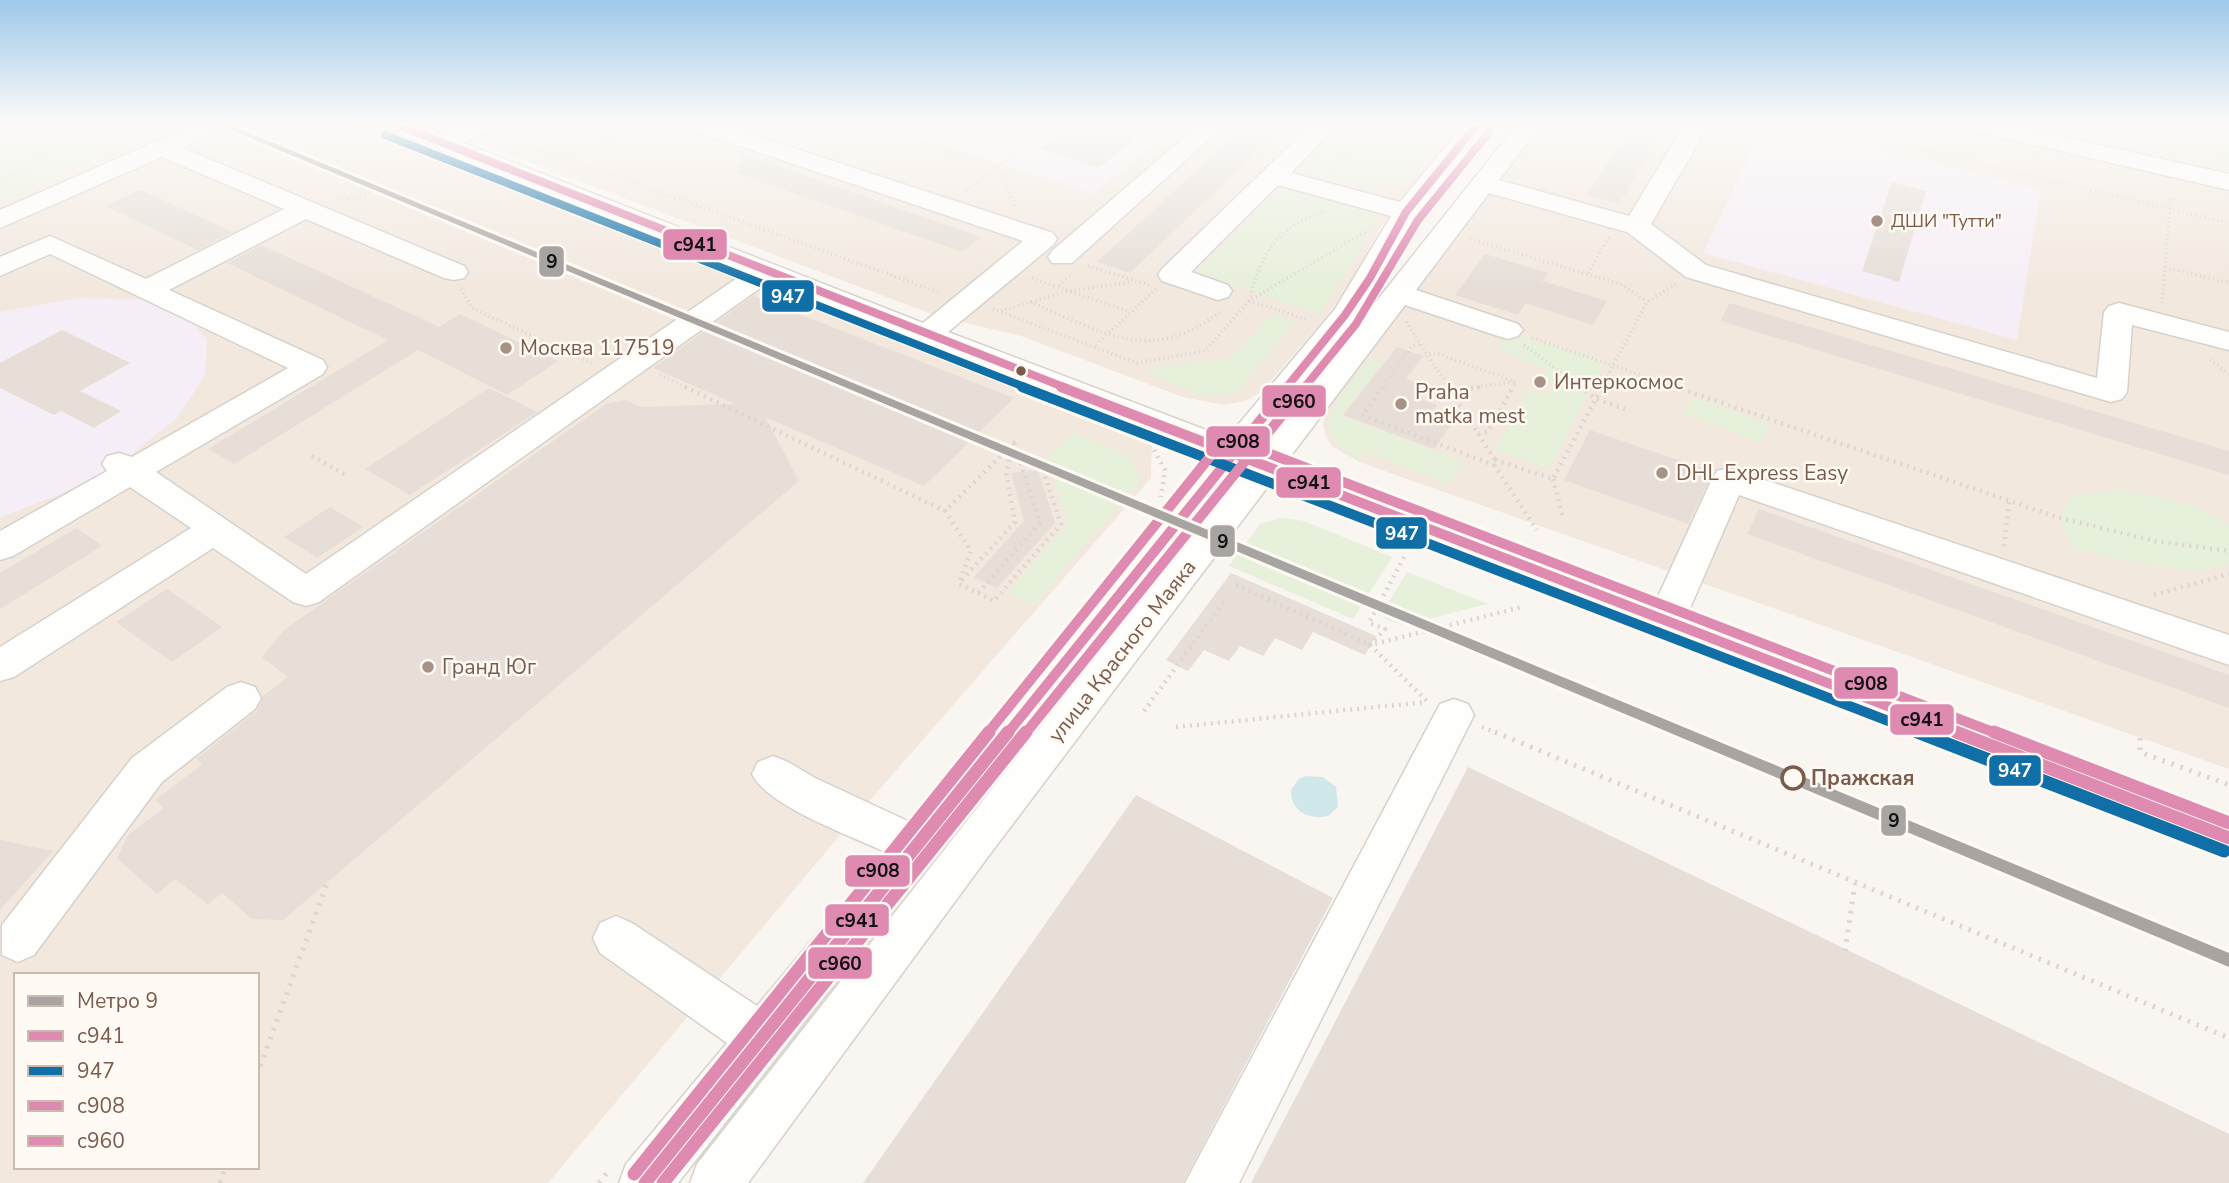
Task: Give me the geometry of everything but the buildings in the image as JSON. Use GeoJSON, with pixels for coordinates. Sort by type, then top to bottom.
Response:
{"type":"FeatureCollection","features":[{"type":"Feature","properties":{"kind":"street"},"geometry":{"type":"LineString","coordinates":[[0,220],[96,177]]}},
{"type":"Feature","properties":{"kind":"street"},"geometry":{"type":"LineString","coordinates":[[241,177],[319,206],[454,272]]}},
{"type":"Feature","properties":{"kind":"street"},"geometry":{"type":"LineString","coordinates":[[530,177],[764,272],[2229,838]]}},
{"type":"Feature","properties":{"kind":"street"},"geometry":{"type":"LineString","coordinates":[[860,177],[1043,239],[927,334]]}},
{"type":"Feature","properties":{"kind":"street"},"geometry":{"type":"LineString","coordinates":[[1062,257],[1153,177]]}},
{"type":"Feature","properties":{"kind":"street"},"geometry":{"type":"LineString","coordinates":[[1226,294],[1172,275],[1273,177]]}},
{"type":"Feature","properties":{"kind":"street"},"geometry":{"type":"LineString","coordinates":[[1278,177],[1406,212]]}},
{"type":"Feature","properties":{"kind":"street","name":"улица Красного Маяка"},"geometry":{"type":"LineString","coordinates":[[645,1183],[1345,315],[1370,278],[1406,212],[1434,177]]}},
{"type":"Feature","properties":{"kind":"street","name":"улица Красного Маяка"},"geometry":{"type":"LineString","coordinates":[[716,1183],[972,844],[1490,177]]}},
{"type":"Feature","properties":{"kind":"street"},"geometry":{"type":"LineString","coordinates":[[1627,224],[1660,177]]}},
{"type":"Feature","properties":{"kind":"street"},"geometry":{"type":"LineString","coordinates":[[2208,177],[2229,182]]}},
{"type":"Feature","properties":{"kind":"street"},"geometry":{"type":"LineString","coordinates":[[1485,184],[1627,224],[1696,271],[2111,392],[2119,312],[2160,323],[2219,350]]}},
{"type":"Feature","properties":{"kind":"street"},"geometry":{"type":"LineString","coordinates":[[146,290],[319,206]]}},
{"type":"Feature","properties":{"kind":"street"},"geometry":{"type":"LineString","coordinates":[[0,268],[50,244],[312,367],[125,468],[0,547]]}},
{"type":"Feature","properties":{"kind":"street"},"geometry":{"type":"LineString","coordinates":[[125,468],[206,521],[213,531],[306,592],[764,272]]}},
{"type":"Feature","properties":{"kind":"street"},"geometry":{"type":"LineString","coordinates":[[1399,294],[1505,329]]}},
{"type":"Feature","properties":{"kind":"street"},"geometry":{"type":"LineString","coordinates":[[1666,621],[1729,479],[2229,649]]}},
{"type":"Feature","properties":{"kind":"street"},"geometry":{"type":"LineString","coordinates":[[0,666],[213,531]]}},
{"type":"Feature","properties":{"kind":"street"},"geometry":{"type":"LineString","coordinates":[[18,940],[148,770],[241,698]]}},
{"type":"Feature","properties":{"kind":"street"},"geometry":{"type":"LineString","coordinates":[[1211,1183],[1440,719]]}},
{"type":"Feature","properties":{"kind":"street"},"geometry":{"type":"LineString","coordinates":[[773,774],[800,791],[915,846]]}},
{"type":"Feature","properties":{"kind":"street"},"geometry":{"type":"LineString","coordinates":[[616,938],[762,1038]]}},
{"type":"Feature","properties":{"kind":"path"},"geometry":{"type":"LineString","coordinates":[[617,177],[1137,363],[1205,351],[1249,302]]}},
{"type":"Feature","properties":{"kind":"path"},"geometry":{"type":"LineString","coordinates":[[946,206],[984,177]]}},
{"type":"Feature","properties":{"kind":"path"},"geometry":{"type":"LineString","coordinates":[[1003,177],[1028,233]]}},
{"type":"Feature","properties":{"kind":"path"},"geometry":{"type":"LineString","coordinates":[[2036,177],[2229,223]]}},
{"type":"Feature","properties":{"kind":"path"},"geometry":{"type":"LineString","coordinates":[[319,206],[381,189]]}},
{"type":"Feature","properties":{"kind":"path"},"geometry":{"type":"LineString","coordinates":[[2160,323],[2171,196]]}},
{"type":"Feature","properties":{"kind":"path"},"geometry":{"type":"LineString","coordinates":[[1588,273],[1627,224]]}},
{"type":"Feature","properties":{"kind":"path"},"geometry":{"type":"LineString","coordinates":[[1462,236],[1623,285],[1647,302]]}},
{"type":"Feature","properties":{"kind":"path"},"geometry":{"type":"LineString","coordinates":[[1062,257],[1083,264],[1057,287],[1130,312]]}},
{"type":"Feature","properties":{"kind":"path"},"geometry":{"type":"LineString","coordinates":[[2165,267],[2229,284]]}},
{"type":"Feature","properties":{"kind":"path"},"geometry":{"type":"LineString","coordinates":[[1563,517],[1553,479],[1647,302],[1696,271]]}},
{"type":"Feature","properties":{"kind":"path"},"geometry":{"type":"LineString","coordinates":[[1094,347],[1172,275]]}},
{"type":"Feature","properties":{"kind":"path"},"geometry":{"type":"LineString","coordinates":[[1000,312],[1068,291],[1132,281]]}},
{"type":"Feature","properties":{"kind":"path"},"geometry":{"type":"LineString","coordinates":[[1030,302],[1142,343],[1190,335],[1206,327],[1226,294],[1309,320]]}},
{"type":"Feature","properties":{"kind":"path"},"geometry":{"type":"LineString","coordinates":[[466,302],[596,365]]}},
{"type":"Feature","properties":{"kind":"path"},"geometry":{"type":"LineString","coordinates":[[1505,329],[1614,364],[2009,502],[2155,541],[2229,551]]}},
{"type":"Feature","properties":{"kind":"path"},"geometry":{"type":"LineString","coordinates":[[1505,329],[1596,399],[1625,409]]}},
{"type":"Feature","properties":{"kind":"path"},"geometry":{"type":"LineString","coordinates":[[1419,345],[1412,346],[1364,413],[1483,460]]}},
{"type":"Feature","properties":{"kind":"path"},"geometry":{"type":"LineString","coordinates":[[2219,350],[2229,374]]}},
{"type":"Feature","properties":{"kind":"path"},"geometry":{"type":"LineString","coordinates":[[1425,355],[1436,353],[1516,382]]}},
{"type":"Feature","properties":{"kind":"path"},"geometry":{"type":"LineString","coordinates":[[651,370],[945,511],[971,551],[959,584]]}},
{"type":"Feature","properties":{"kind":"path"},"geometry":{"type":"LineString","coordinates":[[1450,391],[1516,382]]}},
{"type":"Feature","properties":{"kind":"path"},"geometry":{"type":"LineString","coordinates":[[1478,434],[1488,432],[1516,382]]}},
{"type":"Feature","properties":{"kind":"path"},"geometry":{"type":"LineString","coordinates":[[945,511],[1014,443]]}},
{"type":"Feature","properties":{"kind":"path"},"geometry":{"type":"LineString","coordinates":[[978,593],[1040,523],[1014,443]]}},
{"type":"Feature","properties":{"kind":"path"},"geometry":{"type":"LineString","coordinates":[[959,584],[1015,522],[1006,472],[1014,443]]}},
{"type":"Feature","properties":{"kind":"path"},"geometry":{"type":"LineString","coordinates":[[1144,446],[1156,450],[1165,470],[1160,498]]}},
{"type":"Feature","properties":{"kind":"path"},"geometry":{"type":"LineString","coordinates":[[312,456],[348,476]]}},
{"type":"Feature","properties":{"kind":"path"},"geometry":{"type":"LineString","coordinates":[[959,584],[994,601],[1061,524],[1040,462],[1023,465]]}},
{"type":"Feature","properties":{"kind":"path"},"geometry":{"type":"LineString","coordinates":[[1537,530],[1495,463],[1553,479]]}},
{"type":"Feature","properties":{"kind":"path"},"geometry":{"type":"LineString","coordinates":[[2004,551],[2009,502]]}},
{"type":"Feature","properties":{"kind":"path"},"geometry":{"type":"LineString","coordinates":[[1370,645],[1385,629],[1369,623],[1404,557]]}},
{"type":"Feature","properties":{"kind":"path"},"geometry":{"type":"LineString","coordinates":[[2150,596],[2229,574]]}},
{"type":"Feature","properties":{"kind":"path"},"geometry":{"type":"LineString","coordinates":[[1236,585],[1370,645],[1440,719]]}},
{"type":"Feature","properties":{"kind":"path"},"geometry":{"type":"LineString","coordinates":[[1144,711],[1225,600]]}},
{"type":"Feature","properties":{"kind":"path"},"geometry":{"type":"LineString","coordinates":[[1370,645],[1522,607]]}},
{"type":"Feature","properties":{"kind":"path"},"geometry":{"type":"LineString","coordinates":[[1176,727],[1440,719],[1855,884],[2229,1038]]}},
{"type":"Feature","properties":{"kind":"path"},"geometry":{"type":"LineString","coordinates":[[2140,738],[2140,752],[2229,785]]}},
{"type":"Feature","properties":{"kind":"path"},"geometry":{"type":"LineString","coordinates":[[259,1070],[327,883]]}},
{"type":"Feature","properties":{"kind":"path"},"geometry":{"type":"LineString","coordinates":[[1845,951],[1855,884]]}},
{"type":"Feature","properties":{"kind":"shaded area"},"geometry":{"type":"Polygon","coordinates":[[[0,177],[484,177],[1152,442],[1151,478],[846,828],[548,1183],[0,1183],[0,177]]]}},
{"type":"Feature","properties":{"kind":"shaded area"},"geometry":{"type":"Polygon","coordinates":[[[569,177],[1420,177],[1381,226],[1353,279],[1326,317],[1260,393],[1244,401],[1224,405],[1183,397],[1021,336],[937,316],[569,177]]]}},
{"type":"Feature","properties":{"kind":"shaded area"},"geometry":{"type":"Polygon","coordinates":[[[1042,177],[1114,177],[1094,194],[1042,177]]]}},
{"type":"Feature","properties":{"kind":"shaded area"},"geometry":{"type":"Polygon","coordinates":[[[1502,177],[2229,177],[2229,769],[1362,463],[1333,447],[1326,437],[1323,424],[1326,412],[1502,177]]]}},
{"type":"Feature","properties":{"kind":"shaded area","name":"ДШИ \"Тутти\""},"geometry":{"type":"Polygon","coordinates":[[[1740,177],[1992,177],[2041,189],[2017,340],[1703,253],[1740,177]]]}},
{"type":"Feature","properties":{"kind":"shaded area"},"geometry":{"type":"Polygon","coordinates":[[[77,298],[138,299],[183,313],[207,339],[205,376],[176,419],[119,464],[56,496],[0,517],[0,312],[77,298]]]}},
{"type":"Feature","properties":{"kind":"green space"},"geometry":{"type":"Polygon","coordinates":[[[0,177],[54,177],[0,201],[0,177]]]}},
{"type":"Feature","properties":{"kind":"green space"},"geometry":{"type":"Polygon","coordinates":[[[1330,177],[1407,177],[1398,188],[1384,184],[1377,192],[1330,177]]]}},
{"type":"Feature","properties":{"kind":"green space"},"geometry":{"type":"Polygon","coordinates":[[[1282,187],[1379,211],[1354,261],[1320,314],[1195,272],[1282,187]]]}},
{"type":"Feature","properties":{"kind":"green space"},"geometry":{"type":"Polygon","coordinates":[[[1272,314],[1296,322],[1237,392],[1208,397],[1147,374],[1154,367],[1231,358],[1272,314]]]}},
{"type":"Feature","properties":{"kind":"green space"},"geometry":{"type":"Polygon","coordinates":[[[1510,331],[1604,362],[1549,469],[1495,450],[1529,389],[1547,395],[1554,383],[1543,379],[1547,370],[1498,350],[1510,331]]]}},
{"type":"Feature","properties":{"kind":"green space"},"geometry":{"type":"Polygon","coordinates":[[[1370,359],[1382,363],[1341,416],[1464,462],[1449,484],[1364,452],[1359,459],[1332,439],[1328,429],[1333,408],[1370,359]]]}},
{"type":"Feature","properties":{"kind":"green space"},"geometry":{"type":"Polygon","coordinates":[[[1693,397],[1770,424],[1762,443],[1684,414],[1693,397]]]}},
{"type":"Feature","properties":{"kind":"green space"},"geometry":{"type":"Polygon","coordinates":[[[1073,432],[1130,456],[1140,481],[1033,605],[1007,592],[1068,523],[1046,460],[1073,432]]]}},
{"type":"Feature","properties":{"kind":"green space"},"geometry":{"type":"Polygon","coordinates":[[[2120,490],[2191,504],[2229,524],[2229,564],[2201,571],[2157,566],[2073,550],[2060,518],[2072,495],[2120,490]]]}},
{"type":"Feature","properties":{"kind":"green space"},"geometry":{"type":"Polygon","coordinates":[[[1281,518],[1304,521],[1392,557],[1353,619],[1229,566],[1260,524],[1281,518]]]}},
{"type":"Feature","properties":{"kind":"green space"},"geometry":{"type":"Polygon","coordinates":[[[1407,572],[1488,604],[1404,625],[1387,620],[1381,614],[1407,572]]]}},
{"type":"Feature","properties":{"kind":"water"},"geometry":{"type":"Polygon","coordinates":[[[1306,776],[1323,777],[1336,787],[1338,807],[1328,816],[1314,817],[1302,813],[1294,804],[1291,790],[1299,779],[1306,776]]]}},
{"type":"Feature","properties":{"kind":"metro line","name":"9"},"geometry":{"type":"LineString","coordinates":[[349,177],[2229,960]]}},
{"type":"Feature","properties":{"kind":"transit line","name":"947"},"geometry":{"type":"LineString","coordinates":[[490,177],[759,285],[2224,851]]}},
{"type":"Feature","properties":{"kind":"transit line","name":"с941"},"geometry":{"type":"LineString","coordinates":[[528,177],[764,272],[2229,838]]}},
{"type":"Feature","properties":{"kind":"transit line","name":"с941"},"geometry":{"type":"LineString","coordinates":[[645,1183],[1345,315],[1370,278],[1406,212],[1434,177]]}},
{"type":"Feature","properties":{"kind":"transit line","name":"с960"},"geometry":{"type":"LineString","coordinates":[[663,1183],[1356,324],[1382,285],[1418,220],[1453,177]]}},
{"type":"Feature","properties":{"kind":"transit line","name":"с908"},"geometry":{"type":"LineString","coordinates":[[634,1174],[1221,443],[1229,438],[2229,823]]}},
{"type":"Feature","properties":{"kind":"place","name":"ДШИ \"Тутти\""},"geometry":{"type":"Point","coordinates":[1877,221]}},
{"type":"Feature","properties":{"kind":"place","name":"Москва 117519"},"geometry":{"type":"Point","coordinates":[506,348]}},
{"type":"Feature","properties":{"kind":"place","name":"Интеркосмос"},"geometry":{"type":"Point","coordinates":[1540,382]}},
{"type":"Feature","properties":{"kind":"place","name":"Praha matka mest"},"geometry":{"type":"Point","coordinates":[1401,404]}},
{"type":"Feature","properties":{"kind":"place","name":"DHL Express Easy"},"geometry":{"type":"Point","coordinates":[1662,473]}},
{"type":"Feature","properties":{"kind":"place","name":"Гранд Юг"},"geometry":{"type":"Point","coordinates":[428,667]}},
{"type":"Feature","properties":{"kind":"place","name":"Пражская"},"geometry":{"type":"Point","coordinates":[1793,778]}}]}
